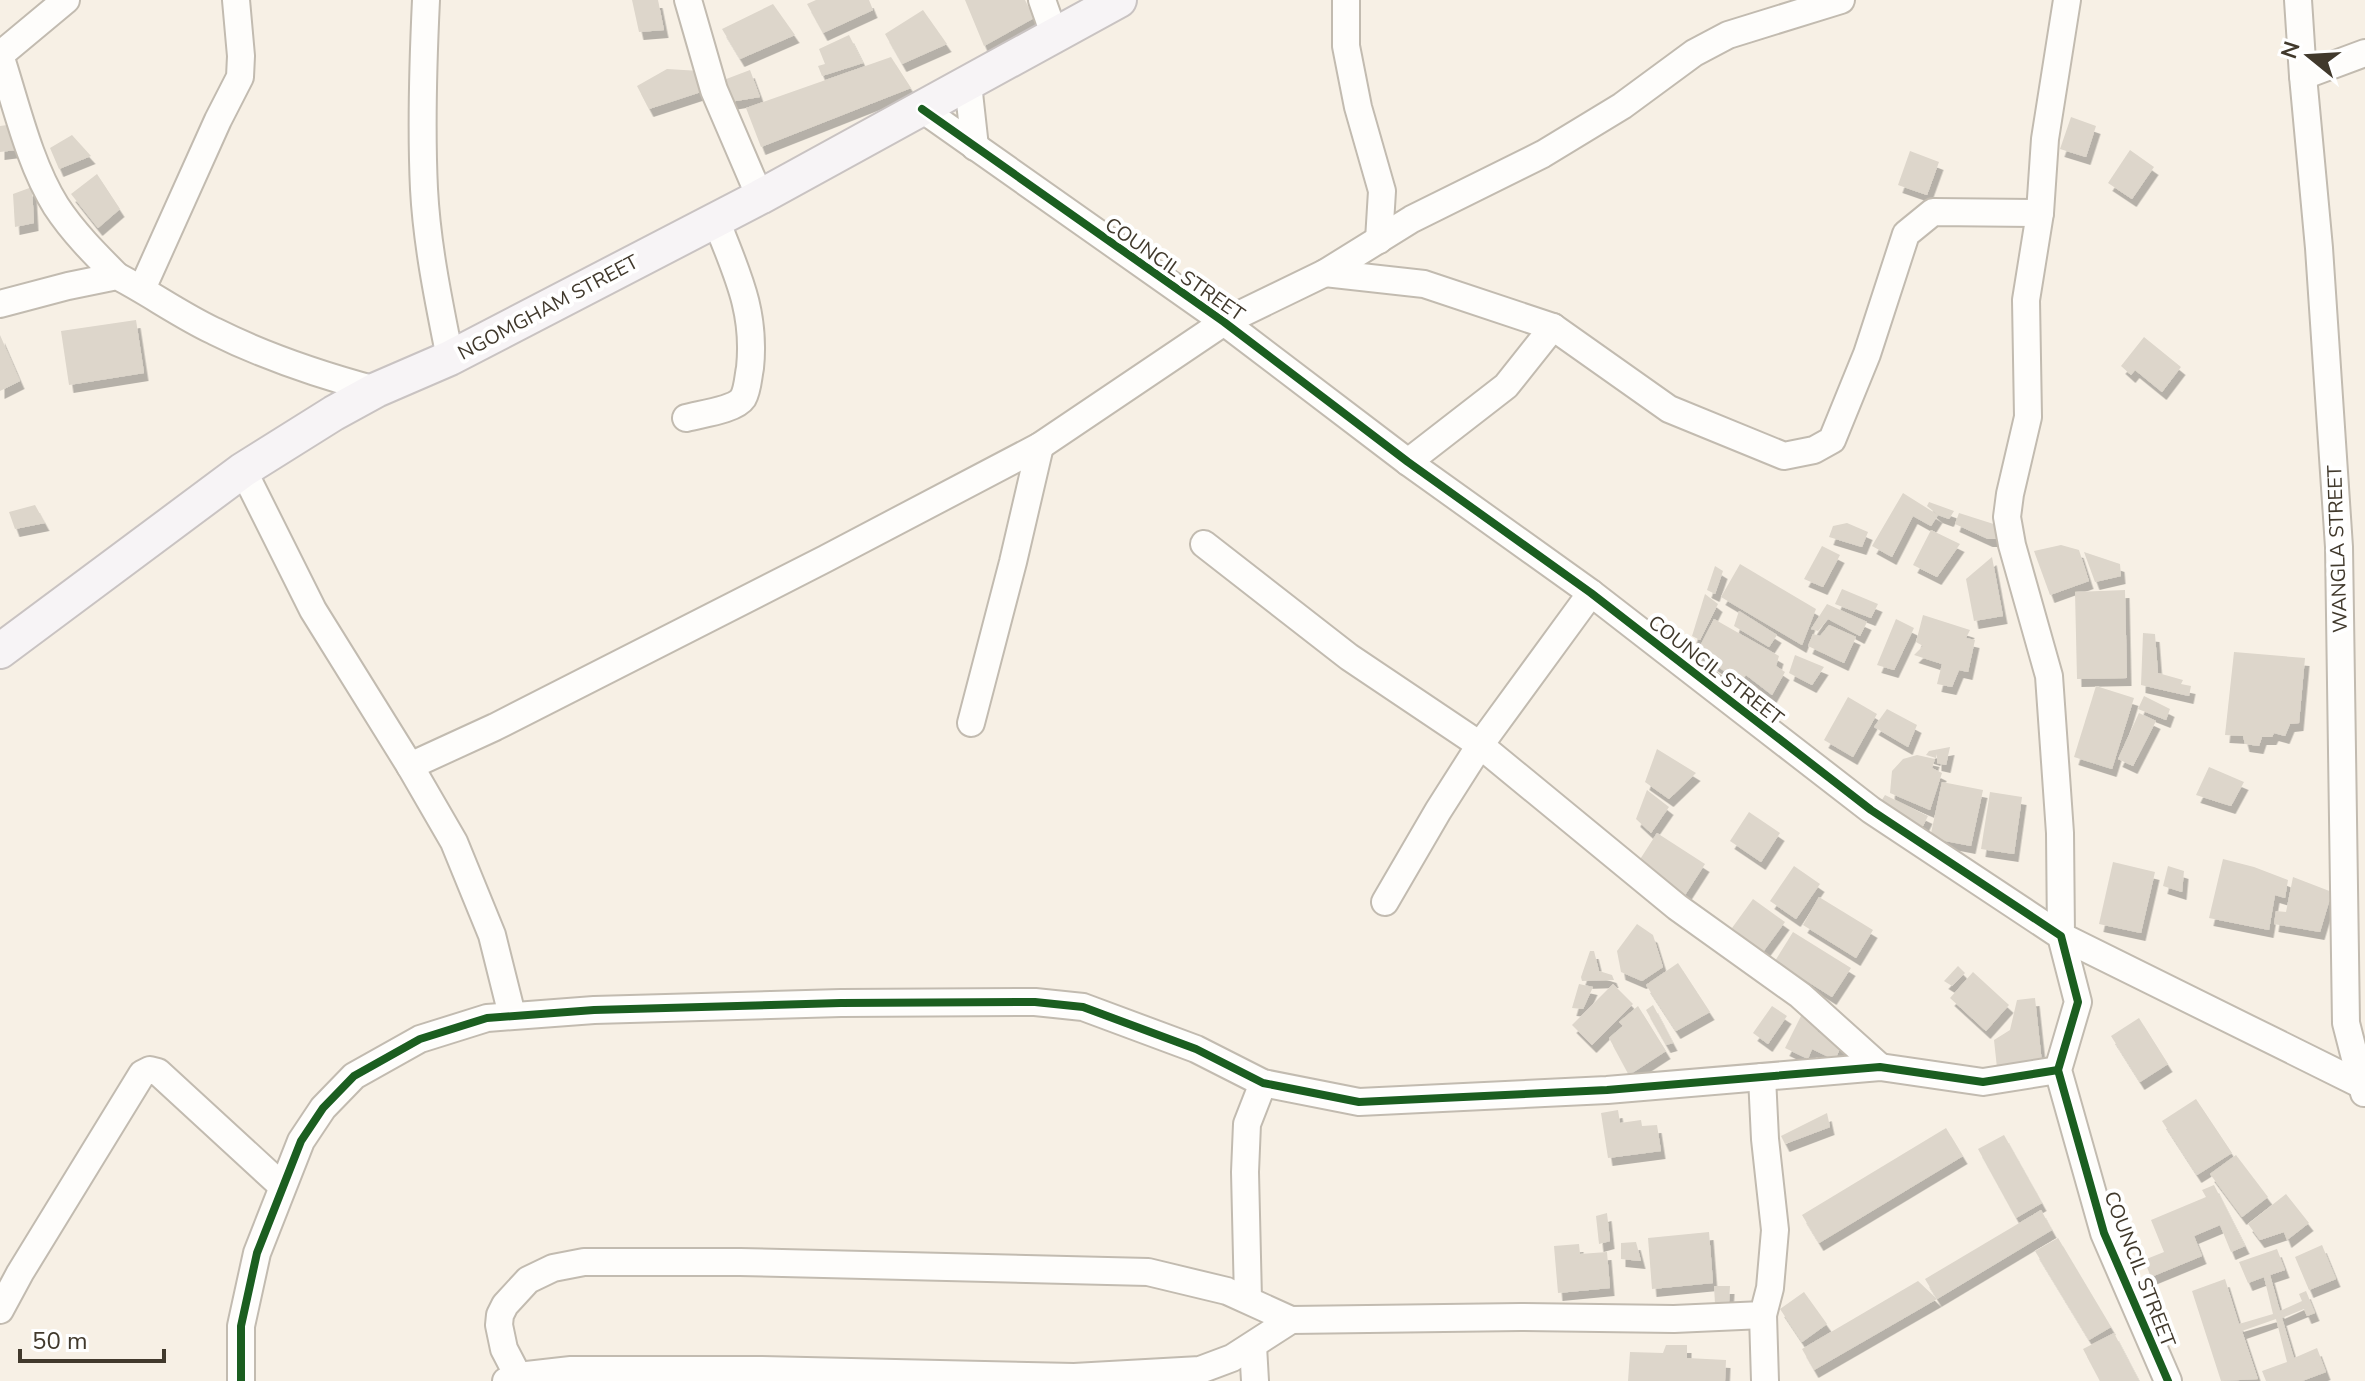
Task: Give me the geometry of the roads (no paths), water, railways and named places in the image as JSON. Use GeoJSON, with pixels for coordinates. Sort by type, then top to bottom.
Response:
{"type":"FeatureCollection","features":[{"type":"Feature","properties":{"kind":"main road","name":"NGOMGHAM STREET"},"geometry":{"type":"LineString","coordinates":[[0,651],[243,470],[334,413],[376,390],[450,358],[760,197],[1119,0]]}},
{"type":"Feature","properties":{"kind":"street"},"geometry":{"type":"LineString","coordinates":[[66,0],[0,55],[38,170],[56,205],[79,237],[117,276],[211,330],[280,361],[376,390]]}},
{"type":"Feature","properties":{"kind":"street"},"geometry":{"type":"LineString","coordinates":[[142,289],[240,77],[236,0]]}},
{"type":"Feature","properties":{"kind":"street"},"geometry":{"type":"LineString","coordinates":[[426,0],[421,95],[424,192],[450,358]]}},
{"type":"Feature","properties":{"kind":"street"},"geometry":{"type":"LineString","coordinates":[[688,0],[714,90],[760,197]]}},
{"type":"Feature","properties":{"kind":"street"},"geometry":{"type":"LineString","coordinates":[[1042,0],[1055,37]]}},
{"type":"Feature","properties":{"kind":"street"},"geometry":{"type":"LineString","coordinates":[[1346,0],[1346,46],[1358,107],[1382,191],[1379,240]]}},
{"type":"Feature","properties":{"kind":"street"},"geometry":{"type":"LineString","coordinates":[[410,766],[509,720],[1040,446],[1224,322],[1325,273],[1412,219],[1543,154],[1622,106],[1694,53],[1728,35],[1841,0]]}},
{"type":"Feature","properties":{"kind":"street"},"geometry":{"type":"LineString","coordinates":[[241,1381],[241,1326],[257,1253],[301,1141],[323,1108],[354,1076],[420,1039],[487,1018],[594,1010],[841,1003],[1035,1002],[1083,1007],[1196,1049],[1263,1083],[1359,1102],[1607,1090],[1880,1067],[1983,1082],[2058,1070],[2078,1002],[2061,936],[2060,833],[2049,676],[2007,517],[2028,417],[2026,300],[2040,213],[2045,139],[2067,0]]}},
{"type":"Feature","properties":{"kind":"street","name":"WANGLA STREET"},"geometry":{"type":"LineString","coordinates":[[2298,0],[2319,248],[2353,780],[2346,1023],[2362,1090]]}},
{"type":"Feature","properties":{"kind":"street"},"geometry":{"type":"LineString","coordinates":[[2303,76],[2365,53]]}},
{"type":"Feature","properties":{"kind":"street"},"geometry":{"type":"LineString","coordinates":[[968,84],[975,147]]}},
{"type":"Feature","properties":{"kind":"street","name":"COUNCIL STREET"},"geometry":{"type":"LineString","coordinates":[[922,109],[1224,322],[1408,462],[1591,593],[1871,810],[2061,936],[2362,1090]]}},
{"type":"Feature","properties":{"kind":"street"},"geometry":{"type":"LineString","coordinates":[[1382,191],[1412,219]]}},
{"type":"Feature","properties":{"kind":"street"},"geometry":{"type":"LineString","coordinates":[[1325,273],[1424,284],[1553,327],[1669,409],[1784,456],[1814,450],[1832,440],[1867,354],[1906,234],[1933,212],[2040,213]]}},
{"type":"Feature","properties":{"kind":"street"},"geometry":{"type":"LineString","coordinates":[[686,418],[731,406],[742,399],[748,384],[753,340],[746,298],[716,220]]}},
{"type":"Feature","properties":{"kind":"street"},"geometry":{"type":"LineString","coordinates":[[0,304],[117,276]]}},
{"type":"Feature","properties":{"kind":"street"},"geometry":{"type":"LineString","coordinates":[[1408,462],[1506,386],[1553,327]]}},
{"type":"Feature","properties":{"kind":"street"},"geometry":{"type":"LineString","coordinates":[[319,374],[334,413]]}},
{"type":"Feature","properties":{"kind":"street"},"geometry":{"type":"LineString","coordinates":[[971,723],[1040,446]]}},
{"type":"Feature","properties":{"kind":"street"},"geometry":{"type":"LineString","coordinates":[[243,470],[313,610],[454,842],[492,935],[512,1015]]}},
{"type":"Feature","properties":{"kind":"street"},"geometry":{"type":"LineString","coordinates":[[1204,544],[1349,657],[1480,745],[1677,907],[1800,995],[1880,1067]]}},
{"type":"Feature","properties":{"kind":"street"},"geometry":{"type":"LineString","coordinates":[[1385,902],[1480,745],[1591,593]]}},
{"type":"Feature","properties":{"kind":"street"},"geometry":{"type":"LineString","coordinates":[[0,1310],[142,1074],[150,1070],[169,1081],[282,1186]]}},
{"type":"Feature","properties":{"kind":"street","name":"COUNCIL STREET"},"geometry":{"type":"LineString","coordinates":[[2058,1070],[2104,1233],[2168,1381]]}},
{"type":"Feature","properties":{"kind":"street"},"geometry":{"type":"LineString","coordinates":[[1762,1077],[1775,1230],[1770,1288],[1763,1315],[1765,1381]]}},
{"type":"Feature","properties":{"kind":"street"},"geometry":{"type":"LineString","coordinates":[[1248,1299],[1247,1124],[1263,1083]]}},
{"type":"Feature","properties":{"kind":"street"},"geometry":{"type":"LineString","coordinates":[[1291,1320],[1232,1358],[1200,1370],[1074,1377],[636,1369],[571,1370],[512,1378],[499,1325],[505,1305],[528,1280],[553,1268],[584,1262],[740,1262],[1148,1272],[1227,1291],[1291,1320],[1674,1319],[1763,1315]]}},
{"type":"Feature","properties":{"kind":"street"},"geometry":{"type":"LineString","coordinates":[[1253,1346],[1255,1381]]}}]}
